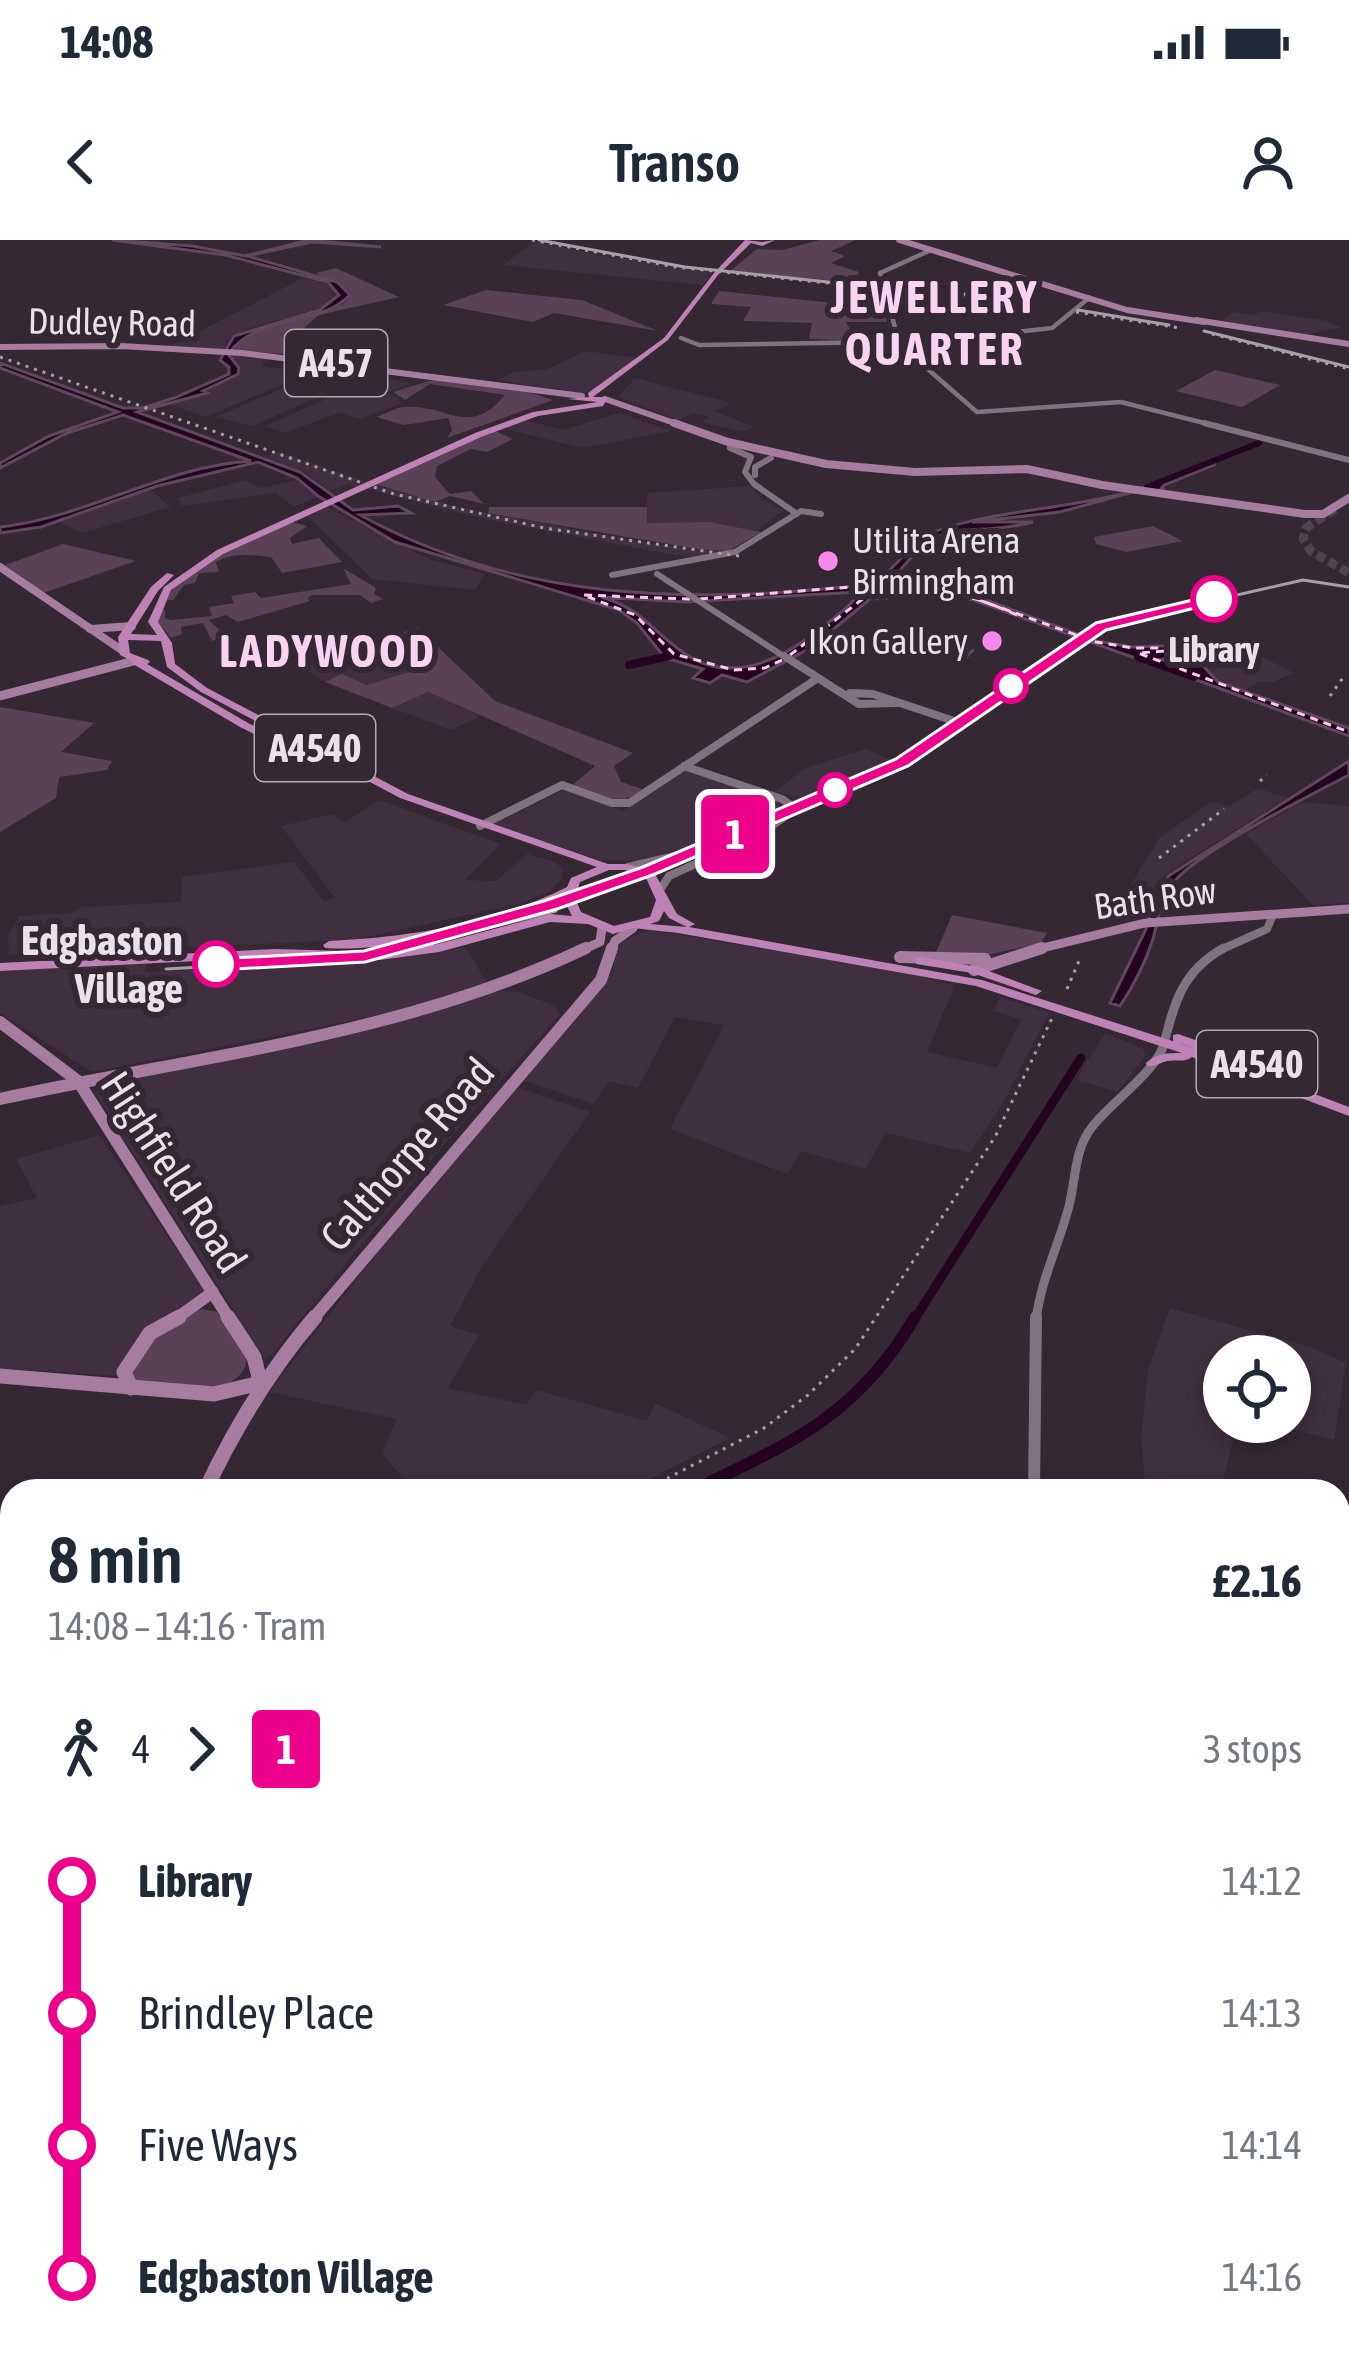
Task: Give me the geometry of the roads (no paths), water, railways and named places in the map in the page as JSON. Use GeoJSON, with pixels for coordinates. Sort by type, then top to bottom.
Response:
{"type":"FeatureCollection","features":[{"type":"Feature","properties":{"kind":"highway"},"geometry":{"type":"LineString","coordinates":[[748,241],[769,242]]}},
{"type":"Feature","properties":{"kind":"highway","name":"A4540"},"geometry":{"type":"LineString","coordinates":[[194,692],[154,660],[131,632],[160,583],[221,548],[344,492],[511,422],[588,400],[671,334],[716,274],[748,241]]}},
{"type":"Feature","properties":{"kind":"highway"},"geometry":{"type":"LineString","coordinates":[[608,400],[621,383],[681,338],[724,274],[769,242]]}},
{"type":"Feature","properties":{"kind":"highway"},"geometry":{"type":"LineString","coordinates":[[545,408],[556,403],[554,395]]}},
{"type":"Feature","properties":{"kind":"highway","name":"A4540"},"geometry":{"type":"LineString","coordinates":[[344,492],[480,428],[572,401],[608,400]]}},
{"type":"Feature","properties":{"kind":"highway","name":"A4540"},"geometry":{"type":"LineString","coordinates":[[161,638],[153,617],[167,589],[221,548]]}},
{"type":"Feature","properties":{"kind":"highway"},"geometry":{"type":"LineString","coordinates":[[131,632],[161,638],[169,651],[154,660],[129,657],[131,632]]}},
{"type":"Feature","properties":{"kind":"highway","name":"A4540"},"geometry":{"type":"LineString","coordinates":[[169,651],[170,665],[194,692]]}},
{"type":"Feature","properties":{"kind":"highway","name":"A4540"},"geometry":{"type":"LineString","coordinates":[[129,657],[316,762],[563,858],[574,867],[572,907],[584,921],[602,928],[678,928],[897,966],[1039,1002],[1349,1112]]}},
{"type":"Feature","properties":{"kind":"highway","name":"A4540"},"geometry":{"type":"LineString","coordinates":[[476,828],[651,876],[674,916],[690,924],[974,970],[1157,1046],[1269,1069],[1349,1102]]}},
{"type":"Feature","properties":{"kind":"highway","name":"A4540"},"geometry":{"type":"LineString","coordinates":[[573,885],[608,867]]}},
{"type":"Feature","properties":{"kind":"highway"},"geometry":{"type":"LineString","coordinates":[[0,964],[404,939],[525,909],[573,885]]}},
{"type":"Feature","properties":{"kind":"highway"},"geometry":{"type":"LineString","coordinates":[[635,928],[655,919],[661,895]]}},
{"type":"Feature","properties":{"kind":"highway"},"geometry":{"type":"LineString","coordinates":[[0,964],[415,952],[550,918],[584,921]]}},
{"type":"Feature","properties":{"kind":"highway"},"geometry":{"type":"LineString","coordinates":[[974,970],[971,974],[1039,1002]]}},
{"type":"Feature","properties":{"kind":"highway"},"geometry":{"type":"LineString","coordinates":[[1157,1046],[1241,1070]]}},
{"type":"Feature","properties":{"kind":"main road"},"geometry":{"type":"LineString","coordinates":[[908,243],[1143,313],[1204,322]]}},
{"type":"Feature","properties":{"kind":"main road"},"geometry":{"type":"LineString","coordinates":[[1143,313],[1349,344]]}},
{"type":"Feature","properties":{"kind":"main road","name":"Dudley Road"},"geometry":{"type":"LineString","coordinates":[[0,347],[81,344],[227,352],[439,375]]}},
{"type":"Feature","properties":{"kind":"main road","name":"A457"},"geometry":{"type":"LineString","coordinates":[[439,375],[588,400]]}},
{"type":"Feature","properties":{"kind":"main road","name":"A457"},"geometry":{"type":"LineString","coordinates":[[439,375],[572,401]]}},
{"type":"Feature","properties":{"kind":"main road"},"geometry":{"type":"LineString","coordinates":[[588,400],[729,445],[832,469],[1080,484],[1282,512],[1335,514],[1349,501]]}},
{"type":"Feature","properties":{"kind":"main road"},"geometry":{"type":"LineString","coordinates":[[608,400],[729,445]]}},
{"type":"Feature","properties":{"kind":"main road"},"geometry":{"type":"LineString","coordinates":[[770,456],[915,472],[1034,472],[1282,512],[1320,514],[1349,501]]}},
{"type":"Feature","properties":{"kind":"main road"},"geometry":{"type":"LineString","coordinates":[[954,474],[1020,472]]}},
{"type":"Feature","properties":{"kind":"main road"},"geometry":{"type":"LineString","coordinates":[[1034,472],[1080,484]]}},
{"type":"Feature","properties":{"kind":"main road"},"geometry":{"type":"LineString","coordinates":[[0,567],[129,657]]}},
{"type":"Feature","properties":{"kind":"main road"},"geometry":{"type":"LineString","coordinates":[[86,627],[131,632]]}},
{"type":"Feature","properties":{"kind":"main road"},"geometry":{"type":"LineString","coordinates":[[0,696],[129,657]]}},
{"type":"Feature","properties":{"kind":"main road","name":"Bath Row"},"geometry":{"type":"LineString","coordinates":[[974,970],[1145,923],[1349,909]]}},
{"type":"Feature","properties":{"kind":"main road"},"geometry":{"type":"LineString","coordinates":[[0,1099],[437,1006],[565,961],[600,942],[602,928]]}},
{"type":"Feature","properties":{"kind":"main road","name":"Calthorpe Road"},"geometry":{"type":"LineString","coordinates":[[211,1479],[260,1383],[311,1316],[601,980],[615,941],[635,928]]}},
{"type":"Feature","properties":{"kind":"main road"},"geometry":{"type":"LineString","coordinates":[[900,957],[959,961],[1017,956]]}},
{"type":"Feature","properties":{"kind":"main road"},"geometry":{"type":"LineString","coordinates":[[1003,980],[994,972],[995,966],[1017,956]]}},
{"type":"Feature","properties":{"kind":"main road","name":"Highfield Road"},"geometry":{"type":"LineString","coordinates":[[0,1022],[79,1081],[254,1357],[260,1383]]}},
{"type":"Feature","properties":{"kind":"main road"},"geometry":{"type":"LineString","coordinates":[[131,1388],[124,1372],[139,1345],[166,1321],[197,1307],[213,1292]]}},
{"type":"Feature","properties":{"kind":"main road"},"geometry":{"type":"LineString","coordinates":[[197,1307],[225,1314]]}},
{"type":"Feature","properties":{"kind":"main road"},"geometry":{"type":"LineString","coordinates":[[219,1393],[247,1374],[254,1357]]}},
{"type":"Feature","properties":{"kind":"main road"},"geometry":{"type":"LineString","coordinates":[[0,1376],[219,1393],[260,1383]]}},
{"type":"Feature","properties":{"kind":"main road"},"geometry":{"type":"LineString","coordinates":[[219,1393],[229,1403],[234,1429]]}},
{"type":"Feature","properties":{"kind":"street"},"geometry":{"type":"LineString","coordinates":[[930,250],[881,272],[884,298],[899,343],[976,412],[1116,402],[1349,460]]}},
{"type":"Feature","properties":{"kind":"street"},"geometry":{"type":"LineString","coordinates":[[681,338],[699,345],[926,341],[1058,325],[1089,298]]}},
{"type":"Feature","properties":{"kind":"street"},"geometry":{"type":"LineString","coordinates":[[729,445],[751,457],[746,472],[754,484],[798,515]]}},
{"type":"Feature","properties":{"kind":"street"},"geometry":{"type":"LineString","coordinates":[[749,466],[770,456]]}},
{"type":"Feature","properties":{"kind":"street"},"geometry":{"type":"LineString","coordinates":[[770,456],[754,474],[808,514]]}},
{"type":"Feature","properties":{"kind":"street"},"geometry":{"type":"LineString","coordinates":[[791,660],[651,572],[735,552],[798,515],[808,514]]}},
{"type":"Feature","properties":{"kind":"street"},"geometry":{"type":"LineString","coordinates":[[758,539],[808,514]]}},
{"type":"Feature","properties":{"kind":"street"},"geometry":{"type":"LineString","coordinates":[[476,828],[562,785],[624,805],[818,678],[857,698],[898,703],[960,723],[903,764],[800,806],[759,835],[669,876],[661,895]]}},
{"type":"Feature","properties":{"kind":"street"},"geometry":{"type":"LineString","coordinates":[[684,766],[783,804],[800,806]]}},
{"type":"Feature","properties":{"kind":"street"},"geometry":{"type":"LineString","coordinates":[[628,867],[675,856],[783,804]]}},
{"type":"Feature","properties":{"kind":"street"},"geometry":{"type":"LineString","coordinates":[[1034,1479],[1034,1334],[1039,1292],[1069,1206],[1082,1142],[1157,1046],[1196,962],[1267,929],[1273,915]]}},
{"type":"Feature","properties":{"kind":"waterway"},"geometry":{"type":"LineString","coordinates":[[1147,487],[1259,443]]}},
{"type":"Feature","properties":{"kind":"waterway"},"geometry":{"type":"LineString","coordinates":[[932,584],[944,578]]}},
{"type":"Feature","properties":{"kind":"waterway"},"geometry":{"type":"LineString","coordinates":[[958,666],[973,650]]}},
{"type":"Feature","properties":{"kind":"waterway"},"geometry":{"type":"LineString","coordinates":[[659,658],[672,655]]}},
{"type":"Feature","properties":{"kind":"waterway"},"geometry":{"type":"LineString","coordinates":[[659,658],[669,656]]}},
{"type":"Feature","properties":{"kind":"waterway"},"geometry":{"type":"LineString","coordinates":[[1143,659],[1138,657],[1194,677]]}},
{"type":"Feature","properties":{"kind":"waterway"},"geometry":{"type":"LineString","coordinates":[[629,665],[659,658]]}},
{"type":"Feature","properties":{"kind":"waterway"},"geometry":{"type":"LineString","coordinates":[[914,1320],[1081,1058]]}},
{"type":"Feature","properties":{"kind":"waterway"},"geometry":{"type":"LineString","coordinates":[[716,1479],[791,1441],[845,1403],[893,1351],[915,1317]]}},
{"type":"Feature","properties":{"kind":"tunnel"},"geometry":{"type":"LineString","coordinates":[[1335,509],[1306,528],[1303,539],[1311,551],[1349,573]]}},
{"type":"Feature","properties":{"kind":"tram line"},"geometry":{"type":"LineString","coordinates":[[539,240],[685,267],[875,287]]}},
{"type":"Feature","properties":{"kind":"tram line"},"geometry":{"type":"LineString","coordinates":[[963,294],[1006,299]]}},
{"type":"Feature","properties":{"kind":"tram line"},"geometry":{"type":"LineString","coordinates":[[1078,310],[1169,325]]}},
{"type":"Feature","properties":{"kind":"tram line"},"geometry":{"type":"LineString","coordinates":[[1204,331],[1349,367]]}},
{"type":"Feature","properties":{"kind":"tram line"},"geometry":{"type":"LineString","coordinates":[[649,871],[902,763],[1101,626],[1303,580],[1349,587]]}},
{"type":"Feature","properties":{"kind":"tram line","name":"1"},"geometry":{"type":"LineString","coordinates":[[216,964],[365,957],[551,905],[649,871],[902,763],[1101,626],[1214,599]]}},
{"type":"Feature","properties":{"kind":"tram line"},"geometry":{"type":"LineString","coordinates":[[166,969],[368,958],[556,911]]}},
{"type":"Feature","properties":{"kind":"railway"},"geometry":{"type":"LineString","coordinates":[[532,240],[676,267],[875,288]]}},
{"type":"Feature","properties":{"kind":"railway"},"geometry":{"type":"LineString","coordinates":[[961,296],[1003,301]]}},
{"type":"Feature","properties":{"kind":"railway"},"geometry":{"type":"LineString","coordinates":[[1076,312],[1180,328]]}},
{"type":"Feature","properties":{"kind":"railway"},"geometry":{"type":"LineString","coordinates":[[1212,334],[1349,369]]}},
{"type":"Feature","properties":{"kind":"railway"},"geometry":{"type":"LineString","coordinates":[[0,357],[394,494],[544,528],[739,556]]}},
{"type":"Feature","properties":{"kind":"railway"},"geometry":{"type":"LineString","coordinates":[[1330,696],[1345,675]]}},
{"type":"Feature","properties":{"kind":"railway"},"geometry":{"type":"LineString","coordinates":[[1260,781],[1267,775]]}},
{"type":"Feature","properties":{"kind":"railway"},"geometry":{"type":"LineString","coordinates":[[1159,858],[1224,809]]}},
{"type":"Feature","properties":{"kind":"railway"},"geometry":{"type":"LineString","coordinates":[[1067,989],[1081,956]]}},
{"type":"Feature","properties":{"kind":"railway"},"geometry":{"type":"LineString","coordinates":[[666,1479],[764,1428],[808,1395],[855,1349],[995,1137],[1054,1014]]}},
{"type":"Feature","properties":{"kind":"place","name":"Utilita Arena Birmingham"},"geometry":{"type":"Point","coordinates":[828,561]}},
{"type":"Feature","properties":{"kind":"place","name":"Library"},"geometry":{"type":"Point","coordinates":[1214,599]}},
{"type":"Feature","properties":{"kind":"place","name":"Ikon Gallery"},"geometry":{"type":"Point","coordinates":[992,641]}},
{"type":"Feature","properties":{"kind":"place","name":"Edgbaston Village"},"geometry":{"type":"Point","coordinates":[216,964]}},
{"type":"Feature","properties":{"kind":"district","name":"JEWELLERY QUARTER"},"geometry":{"type":"Point","coordinates":[935,323]}},
{"type":"Feature","properties":{"kind":"district","name":"LADYWOOD"},"geometry":{"type":"Point","coordinates":[328,651]}}]}
